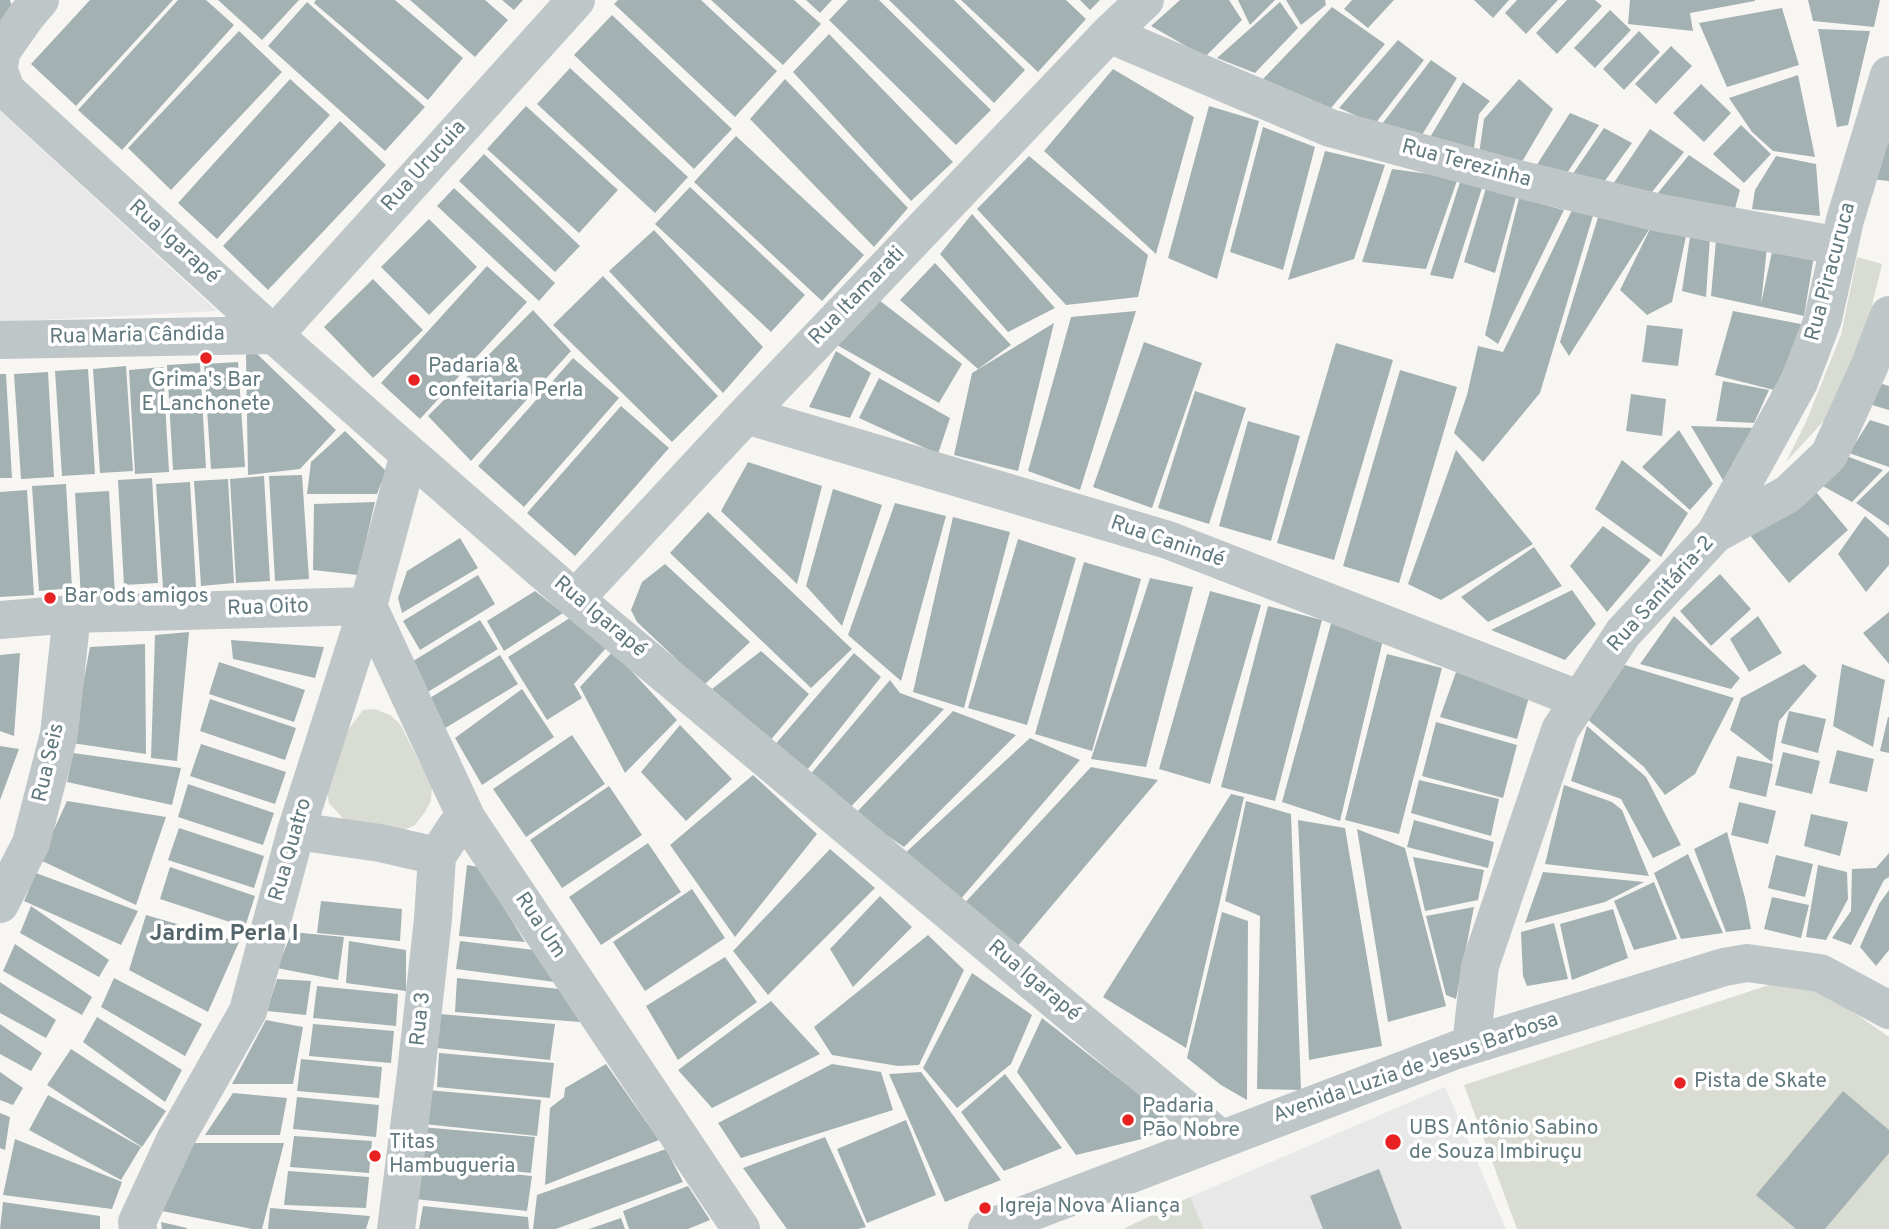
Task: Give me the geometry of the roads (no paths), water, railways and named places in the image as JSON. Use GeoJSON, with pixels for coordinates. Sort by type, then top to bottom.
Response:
{"type":"FeatureCollection","features":[{"type":"Feature","properties":{"kind":"street","name":"Rua Urucuia"},"geometry":{"type":"LineString","coordinates":[[274,335],[576,0]]}},
{"type":"Feature","properties":{"kind":"street","name":"Rua Itamarati"},"geometry":{"type":"LineString","coordinates":[[575,599],[746,415],[1109,34],[1146,0]]}},
{"type":"Feature","properties":{"kind":"street"},"geometry":{"type":"LineString","coordinates":[[0,61],[1,52],[30,5]]}},
{"type":"Feature","properties":{"kind":"street","name":"Rua Terezinha"},"geometry":{"type":"LineString","coordinates":[[1109,34],[1330,128],[1518,179],[1647,210],[1839,246]]}},
{"type":"Feature","properties":{"kind":"street","name":"Rua Igarapé"},"geometry":{"type":"LineString","coordinates":[[0,73],[6,90],[274,335],[575,599],[1221,1139]]}},
{"type":"Feature","properties":{"kind":"street","name":"Rua Piracuruca"},"geometry":{"type":"LineString","coordinates":[[1715,534],[1799,382],[1823,319],[1839,246],[1889,75]]}},
{"type":"Feature","properties":{"kind":"street","name":"Rua Sanitária-2"},"geometry":{"type":"LineString","coordinates":[[1471,1045],[1480,966],[1560,730],[1623,633],[1715,534],[1788,494],[1829,455],[1870,367],[1889,315]]}},
{"type":"Feature","properties":{"kind":"street","name":"Rua Maria Cândida"},"geometry":{"type":"LineString","coordinates":[[0,340],[274,335]]}},
{"type":"Feature","properties":{"kind":"street","name":"Rua Canindé"},"geometry":{"type":"LineString","coordinates":[[746,415],[1168,540],[1578,699]]}},
{"type":"Feature","properties":{"kind":"street","name":"Rua Quatro"},"geometry":{"type":"LineString","coordinates":[[138,1229],[137,1222],[177,1138],[248,1011],[296,831],[368,606],[410,454]]}},
{"type":"Feature","properties":{"kind":"street","name":"Rua Oito"},"geometry":{"type":"LineString","coordinates":[[0,620],[72,614],[368,606]]}},
{"type":"Feature","properties":{"kind":"street","name":"Rua Um"},"geometry":{"type":"LineString","coordinates":[[368,606],[467,819],[741,1229]]}},
{"type":"Feature","properties":{"kind":"street","name":"Rua Seis"},"geometry":{"type":"LineString","coordinates":[[0,904],[31,843],[59,734],[72,614]]}},
{"type":"Feature","properties":{"kind":"street","name":"Rua 3"},"geometry":{"type":"LineString","coordinates":[[396,1229],[433,919],[437,856],[456,827],[467,819]]}},
{"type":"Feature","properties":{"kind":"street"},"geometry":{"type":"LineString","coordinates":[[296,831],[380,843],[437,856]]}},
{"type":"Feature","properties":{"kind":"street","name":"Avenida Luzia de Jesus Barbosa"},"geometry":{"type":"LineString","coordinates":[[986,1229],[1471,1045],[1724,967],[1747,963],[1820,973],[1889,1010]]}},
{"type":"Feature","properties":{"kind":"place","name":"Grima's Bar E Lanchonete"},"geometry":{"type":"Point","coordinates":[206,358]}},
{"type":"Feature","properties":{"kind":"place","name":"Padaria & confeitaria Perla"},"geometry":{"type":"Point","coordinates":[414,380]}},
{"type":"Feature","properties":{"kind":"place","name":"Bar ods amigos"},"geometry":{"type":"Point","coordinates":[50,598]}},
{"type":"Feature","properties":{"kind":"place","name":"Pista de Skate"},"geometry":{"type":"Point","coordinates":[1680,1083]}},
{"type":"Feature","properties":{"kind":"place","name":"Padaria Pão Nobre"},"geometry":{"type":"Point","coordinates":[1128,1120]}},
{"type":"Feature","properties":{"kind":"place","name":"UBS Antônio Sabino de Souza Imbiruçu"},"geometry":{"type":"Point","coordinates":[1393,1142]}},
{"type":"Feature","properties":{"kind":"place","name":"Titas Hambugueria"},"geometry":{"type":"Point","coordinates":[375,1156]}},
{"type":"Feature","properties":{"kind":"place","name":"Igreja Nova Aliança"},"geometry":{"type":"Point","coordinates":[985,1208]}},
{"type":"Feature","properties":{"kind":"district","name":"Jardim Perla I"},"geometry":{"type":"Point","coordinates":[224,935]}}]}
